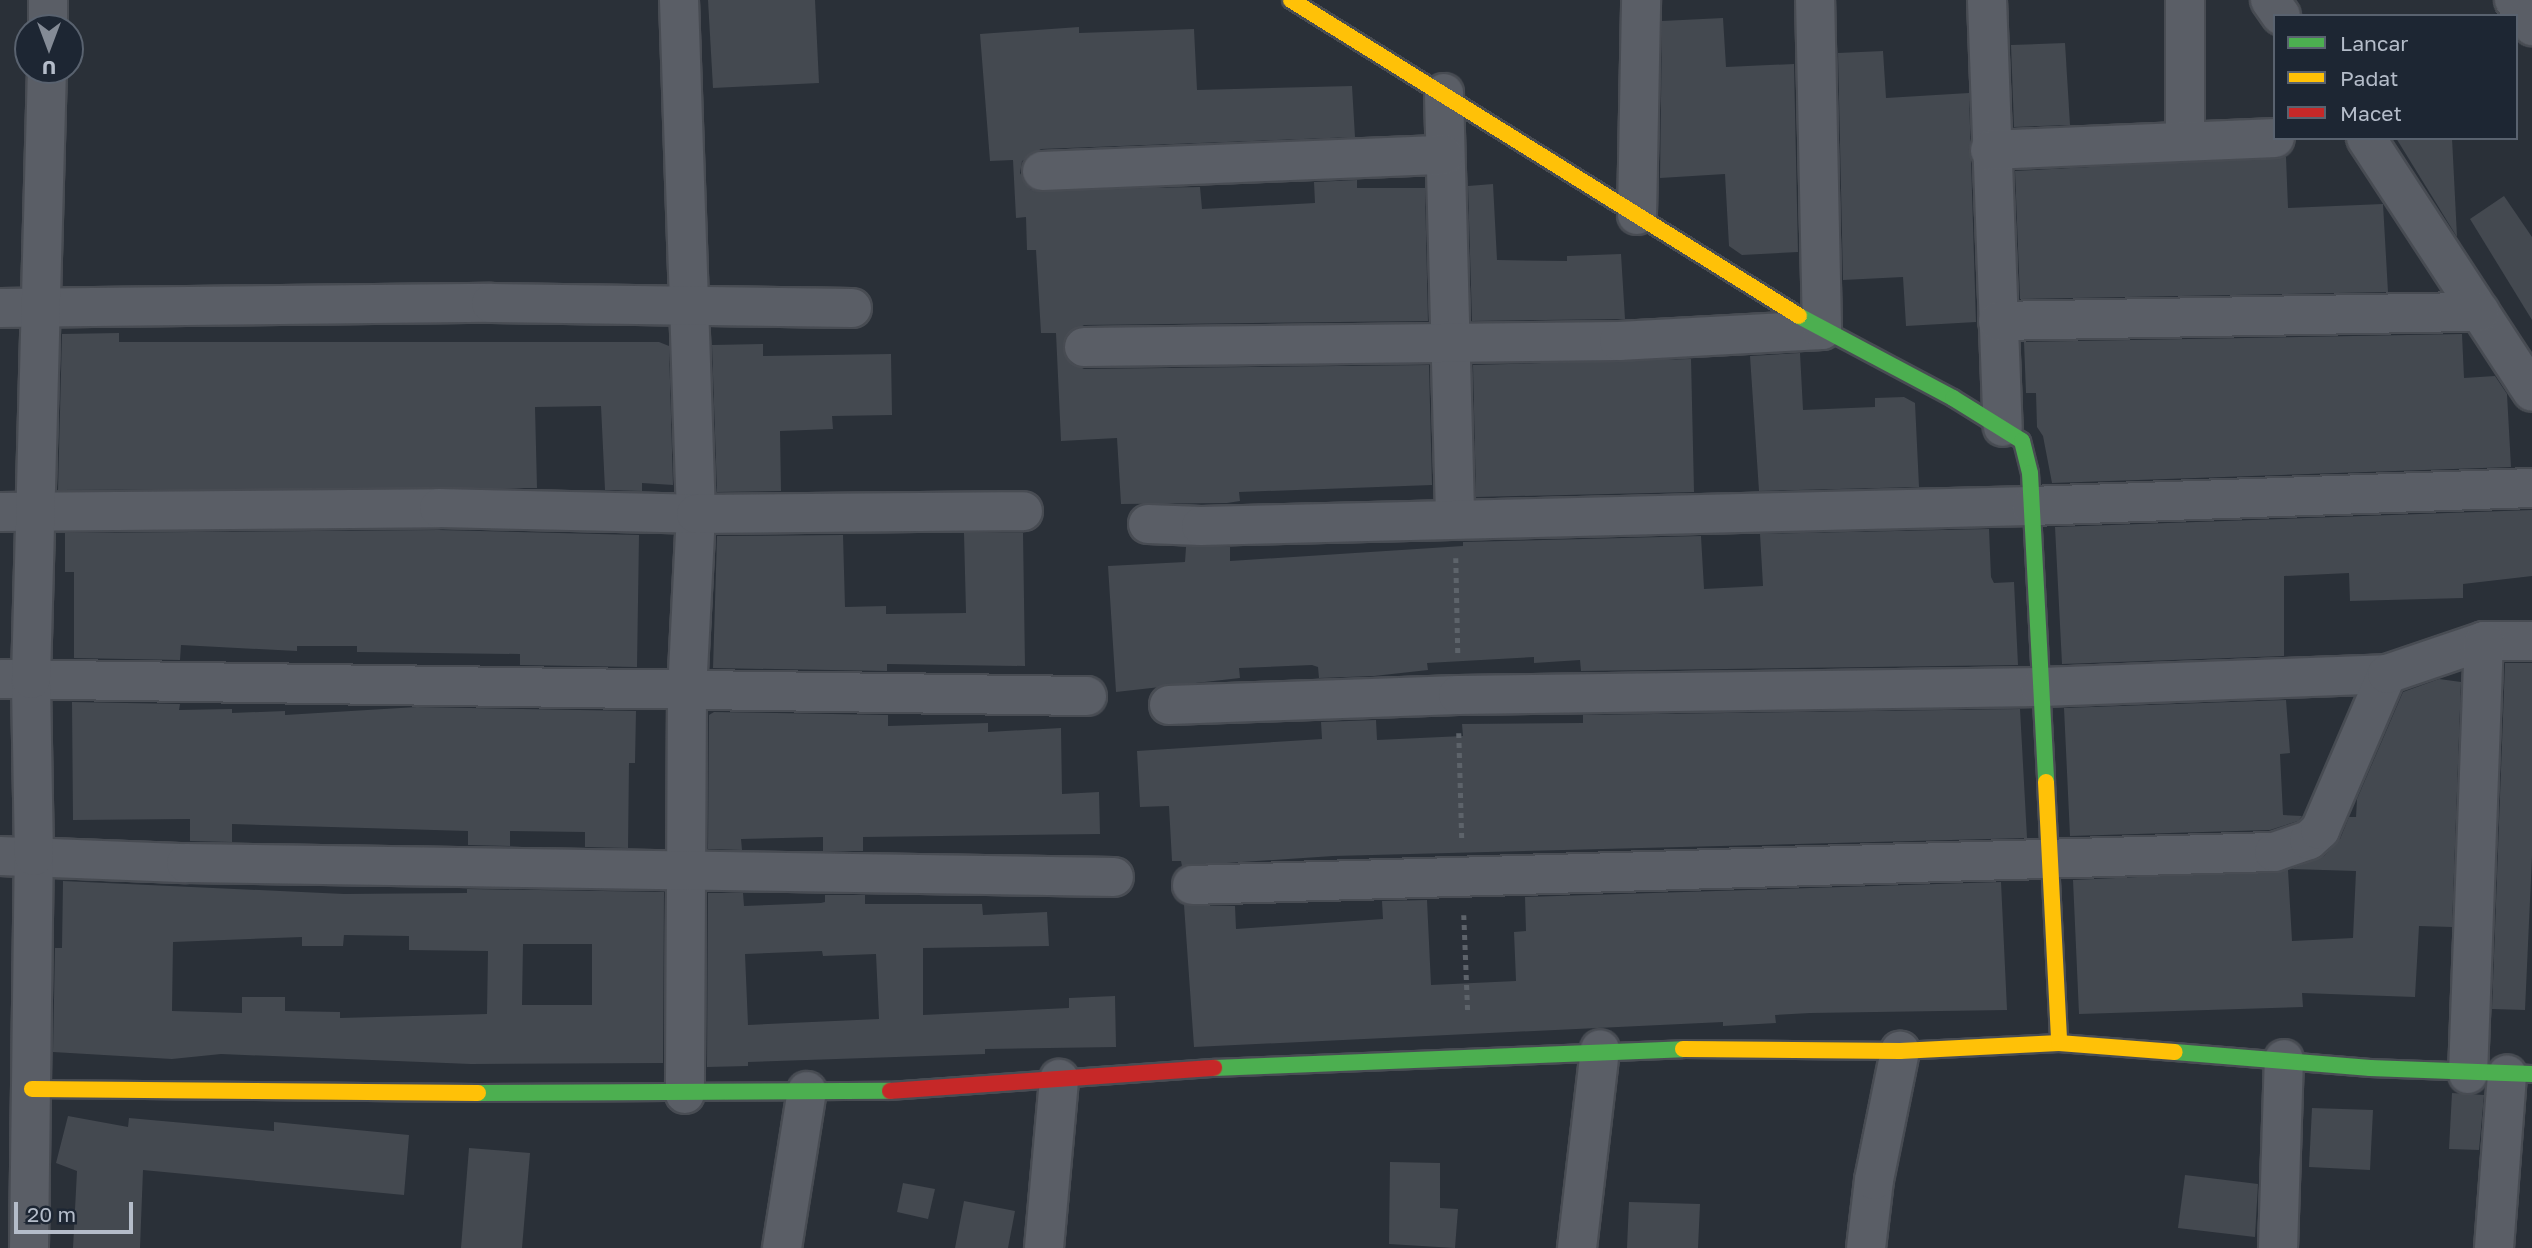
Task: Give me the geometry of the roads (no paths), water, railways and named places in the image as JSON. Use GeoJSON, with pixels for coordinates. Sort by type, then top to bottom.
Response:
{"type":"FeatureCollection","features":[{"type":"Feature","properties":{"kind":"street"},"geometry":{"type":"LineString","coordinates":[[679,0],[692,306],[696,514],[687,693],[685,1094]]}},
{"type":"Feature","properties":{"kind":"street"},"geometry":{"type":"LineString","coordinates":[[1291,0],[1822,330],[2003,427],[2022,441],[2028,456],[2059,1043]]}},
{"type":"Feature","properties":{"kind":"street"},"geometry":{"type":"LineString","coordinates":[[1637,215],[1641,0]]}},
{"type":"Feature","properties":{"kind":"street"},"geometry":{"type":"LineString","coordinates":[[1815,0],[1822,330]]}},
{"type":"Feature","properties":{"kind":"street"},"geometry":{"type":"LineString","coordinates":[[1987,0],[1990,149],[2003,427]]}},
{"type":"Feature","properties":{"kind":"street"},"geometry":{"type":"LineString","coordinates":[[2185,0],[2185,140]]}},
{"type":"Feature","properties":{"kind":"street"},"geometry":{"type":"LineString","coordinates":[[2514,0],[2532,26]]}},
{"type":"Feature","properties":{"kind":"street"},"geometry":{"type":"LineString","coordinates":[[29,1248],[21,1097],[15,679],[18,512],[40,309],[47,84]]}},
{"type":"Feature","properties":{"kind":"street"},"geometry":{"type":"LineString","coordinates":[[1444,93],[1455,518]]}},
{"type":"Feature","properties":{"kind":"street"},"geometry":{"type":"LineString","coordinates":[[1990,149],[2273,138]]}},
{"type":"Feature","properties":{"kind":"street"},"geometry":{"type":"LineString","coordinates":[[2367,140],[2532,392]]}},
{"type":"Feature","properties":{"kind":"street"},"geometry":{"type":"LineString","coordinates":[[1042,171],[1444,155]]}},
{"type":"Feature","properties":{"kind":"street"},"geometry":{"type":"LineString","coordinates":[[0,308],[491,303],[852,308]]}},
{"type":"Feature","properties":{"kind":"street"},"geometry":{"type":"LineString","coordinates":[[1998,321],[2480,312]]}},
{"type":"Feature","properties":{"kind":"street"},"geometry":{"type":"LineString","coordinates":[[1084,347],[1619,341],[1822,330]]}},
{"type":"Feature","properties":{"kind":"street"},"geometry":{"type":"LineString","coordinates":[[1148,524],[1201,526],[2031,506],[2532,488]]}},
{"type":"Feature","properties":{"kind":"street"},"geometry":{"type":"LineString","coordinates":[[18,512],[439,508],[696,514],[1023,511]]}},
{"type":"Feature","properties":{"kind":"street"},"geometry":{"type":"LineString","coordinates":[[1169,705],[1458,695],[2040,687],[2387,674],[2484,641],[2532,641]]}},
{"type":"Feature","properties":{"kind":"street"},"geometry":{"type":"LineString","coordinates":[[2469,1074],[2484,641]]}},
{"type":"Feature","properties":{"kind":"street"},"geometry":{"type":"LineString","coordinates":[[1192,885],[2049,862],[2274,852],[2309,840],[2320,830],[2387,674]]}},
{"type":"Feature","properties":{"kind":"street"},"geometry":{"type":"LineString","coordinates":[[15,679],[687,693],[1087,696]]}},
{"type":"Feature","properties":{"kind":"street"},"geometry":{"type":"LineString","coordinates":[[17,856],[186,863],[688,868],[1114,877]]}},
{"type":"Feature","properties":{"kind":"street"},"geometry":{"type":"LineString","coordinates":[[21,1097],[925,1091],[1059,1079],[1469,1054],[1600,1049],[1900,1051],[2059,1043],[2469,1074],[2519,1074],[2494,1248]]}},
{"type":"Feature","properties":{"kind":"street"},"geometry":{"type":"LineString","coordinates":[[1577,1248],[1600,1049]]}},
{"type":"Feature","properties":{"kind":"street"},"geometry":{"type":"LineString","coordinates":[[1866,1248],[1874,1180],[1900,1051]]}},
{"type":"Feature","properties":{"kind":"street"},"geometry":{"type":"LineString","coordinates":[[2278,1248],[2284,1059]]}},
{"type":"Feature","properties":{"kind":"street"},"geometry":{"type":"LineString","coordinates":[[1044,1248],[1059,1079]]}},
{"type":"Feature","properties":{"kind":"street"},"geometry":{"type":"LineString","coordinates":[[782,1248],[807,1091]]}}]}
